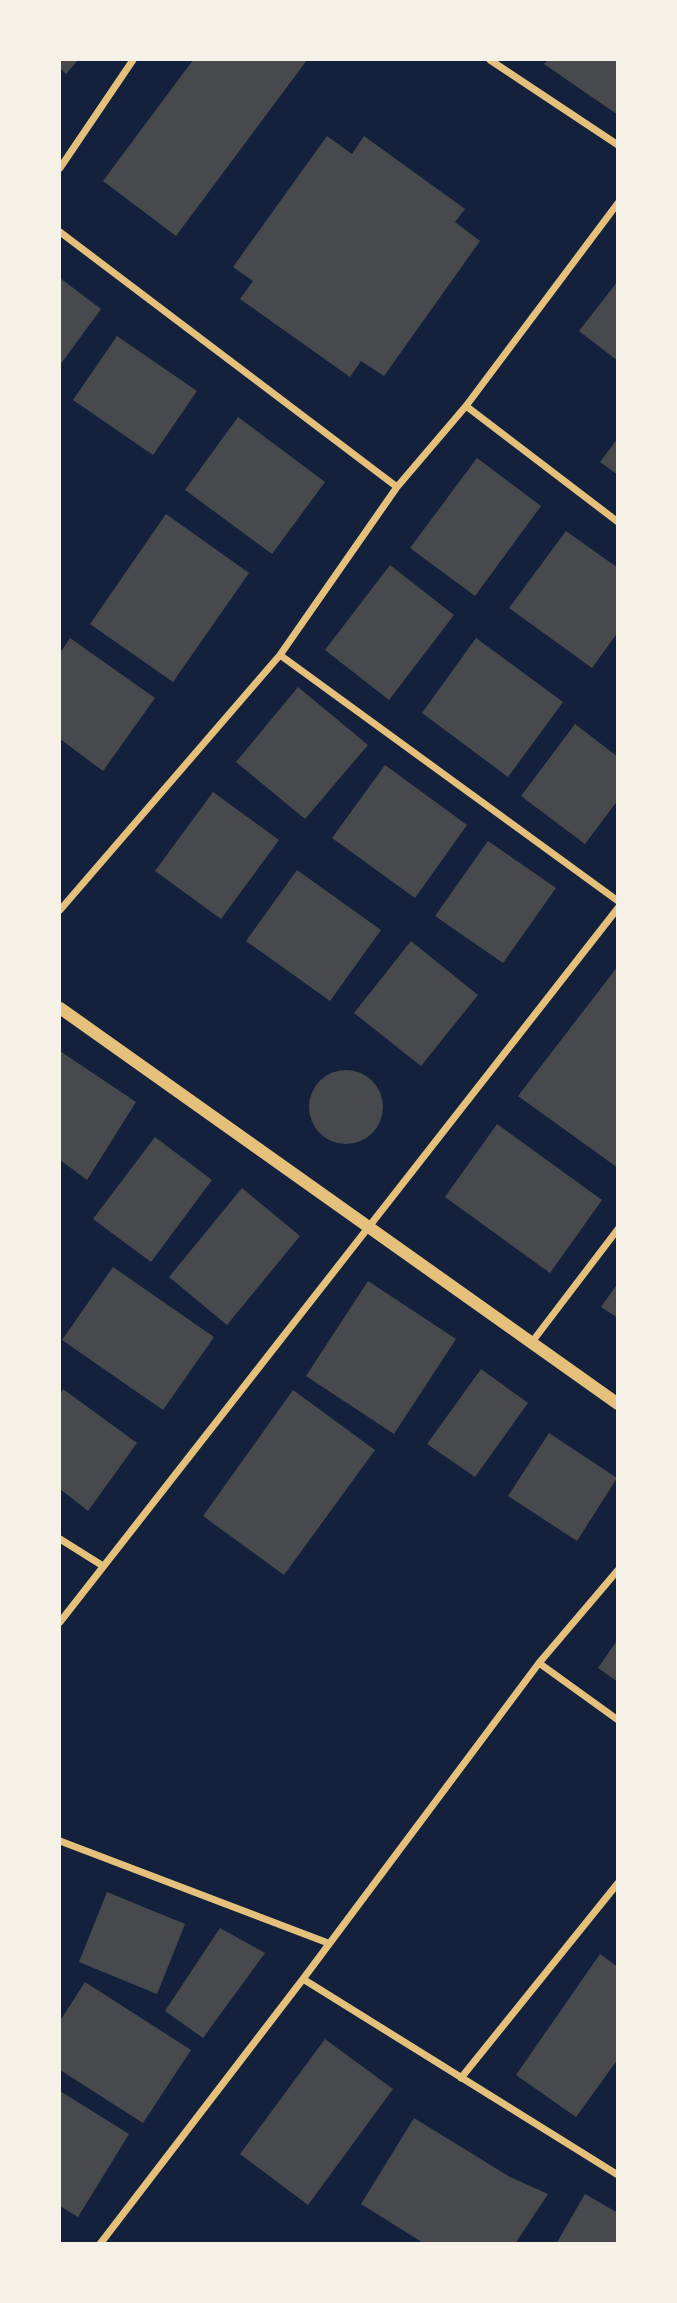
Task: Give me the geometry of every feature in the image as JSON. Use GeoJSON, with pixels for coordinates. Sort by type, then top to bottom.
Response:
{"type":"FeatureCollection","features":[{"type":"Feature","properties":{"kind":"street"},"geometry":{"type":"LineString","coordinates":[[60,168],[133,60]]}},
{"type":"Feature","properties":{"kind":"street"},"geometry":{"type":"LineString","coordinates":[[490,60],[618,145]]}},
{"type":"Feature","properties":{"kind":"street"},"geometry":{"type":"LineString","coordinates":[[60,910],[281,655],[397,487],[466,406],[618,204]]}},
{"type":"Feature","properties":{"kind":"street"},"geometry":{"type":"LineString","coordinates":[[60,232],[397,487]]}},
{"type":"Feature","properties":{"kind":"street"},"geometry":{"type":"LineString","coordinates":[[466,406],[618,522]]}},
{"type":"Feature","properties":{"kind":"street"},"geometry":{"type":"LineString","coordinates":[[281,655],[618,901]]}},
{"type":"Feature","properties":{"kind":"street"},"geometry":{"type":"LineString","coordinates":[[60,1622],[618,908]]}},
{"type":"Feature","properties":{"kind":"street"},"geometry":{"type":"LineString","coordinates":[[60,1008],[618,1404]]}},
{"type":"Feature","properties":{"kind":"street"},"geometry":{"type":"LineString","coordinates":[[532,1342],[618,1229]]}},
{"type":"Feature","properties":{"kind":"street"},"geometry":{"type":"LineString","coordinates":[[60,1539],[103,1566]]}},
{"type":"Feature","properties":{"kind":"street"},"geometry":{"type":"LineString","coordinates":[[100,2244],[303,1979],[539,1663],[618,1570]]}},
{"type":"Feature","properties":{"kind":"street"},"geometry":{"type":"LineString","coordinates":[[539,1663],[618,1720]]}},
{"type":"Feature","properties":{"kind":"street"},"geometry":{"type":"LineString","coordinates":[[60,1841],[328,1943]]}},
{"type":"Feature","properties":{"kind":"street"},"geometry":{"type":"LineString","coordinates":[[461,2078],[618,1883]]}},
{"type":"Feature","properties":{"kind":"street"},"geometry":{"type":"LineString","coordinates":[[303,1979],[618,2175]]}},
{"type":"Feature","properties":{"kind":"building"},"geometry":{"type":"Polygon","coordinates":[[[60,60],[78,60],[66,74],[60,68],[60,60]]]}},
{"type":"Feature","properties":{"kind":"building"},"geometry":{"type":"Polygon","coordinates":[[[193,60],[307,60],[176,236],[103,181],[193,60]]]}},
{"type":"Feature","properties":{"kind":"building"},"geometry":{"type":"Polygon","coordinates":[[[548,60],[618,60],[618,115],[544,64],[548,60]]]}},
{"type":"Feature","properties":{"kind":"building"},"geometry":{"type":"Polygon","coordinates":[[[327,136],[352,154],[364,136],[465,209],[455,222],[480,241],[384,376],[361,361],[350,377],[240,299],[253,281],[233,267],[327,136]]]}},
{"type":"Feature","properties":{"kind":"building"},"geometry":{"type":"Polygon","coordinates":[[[60,278],[101,309],[60,365],[60,278]]]}},
{"type":"Feature","properties":{"kind":"building"},"geometry":{"type":"Polygon","coordinates":[[[618,281],[618,361],[579,331],[618,281]]]}},
{"type":"Feature","properties":{"kind":"building"},"geometry":{"type":"Polygon","coordinates":[[[117,336],[197,391],[153,455],[73,400],[117,336]]]}},
{"type":"Feature","properties":{"kind":"building"},"geometry":{"type":"Polygon","coordinates":[[[238,417],[325,482],[272,554],[185,490],[238,417]]]}},
{"type":"Feature","properties":{"kind":"building"},"geometry":{"type":"Polygon","coordinates":[[[618,438],[618,475],[600,462],[618,438]]]}},
{"type":"Feature","properties":{"kind":"building"},"geometry":{"type":"Polygon","coordinates":[[[477,458],[541,506],[475,596],[410,548],[477,458]]]}},
{"type":"Feature","properties":{"kind":"building"},"geometry":{"type":"Polygon","coordinates":[[[166,514],[249,573],[173,682],[90,624],[166,514]]]}},
{"type":"Feature","properties":{"kind":"building"},"geometry":{"type":"Polygon","coordinates":[[[566,531],[618,568],[618,632],[592,668],[509,608],[566,531]]]}},
{"type":"Feature","properties":{"kind":"building"},"geometry":{"type":"Polygon","coordinates":[[[390,565],[454,615],[389,700],[325,650],[390,565]]]}},
{"type":"Feature","properties":{"kind":"building"},"geometry":{"type":"Polygon","coordinates":[[[70,638],[155,698],[103,771],[60,739],[60,653],[70,638]]]}},
{"type":"Feature","properties":{"kind":"building"},"geometry":{"type":"Polygon","coordinates":[[[476,638],[563,702],[508,777],[422,713],[476,638]]]}},
{"type":"Feature","properties":{"kind":"building"},"geometry":{"type":"Polygon","coordinates":[[[298,687],[368,745],[305,819],[236,762],[298,687]]]}},
{"type":"Feature","properties":{"kind":"building"},"geometry":{"type":"Polygon","coordinates":[[[575,724],[618,757],[618,800],[585,844],[521,796],[575,724]]]}},
{"type":"Feature","properties":{"kind":"building"},"geometry":{"type":"Polygon","coordinates":[[[385,765],[467,825],[415,898],[332,838],[385,765]]]}},
{"type":"Feature","properties":{"kind":"building"},"geometry":{"type":"Polygon","coordinates":[[[213,792],[279,840],[221,919],[155,871],[213,792]]]}},
{"type":"Feature","properties":{"kind":"building"},"geometry":{"type":"Polygon","coordinates":[[[488,841],[556,888],[503,963],[435,916],[488,841]]]}},
{"type":"Feature","properties":{"kind":"building"},"geometry":{"type":"Polygon","coordinates":[[[297,870],[381,930],[330,1001],[246,941],[297,870]]]}},
{"type":"Feature","properties":{"kind":"building"},"geometry":{"type":"Polygon","coordinates":[[[411,941],[478,995],[421,1066],[354,1013],[411,941]]]}},
{"type":"Feature","properties":{"kind":"building"},"geometry":{"type":"Polygon","coordinates":[[[618,966],[618,1168],[518,1096],[618,966]]]}},
{"type":"Feature","properties":{"kind":"building"},"geometry":{"type":"Polygon","coordinates":[[[60,1051],[136,1102],[87,1180],[60,1160],[60,1051]]]}},
{"type":"Feature","properties":{"kind":"building"},"geometry":{"type":"Polygon","coordinates":[[[346,1070],[360,1073],[372,1081],[380,1093],[383,1107],[380,1121],[372,1133],[360,1141],[346,1144],[332,1141],[320,1133],[312,1121],[309,1107],[312,1093],[320,1081],[332,1073],[346,1070]]]}},
{"type":"Feature","properties":{"kind":"building"},"geometry":{"type":"Polygon","coordinates":[[[497,1124],[602,1200],[550,1273],[445,1197],[497,1124]]]}},
{"type":"Feature","properties":{"kind":"building"},"geometry":{"type":"Polygon","coordinates":[[[155,1137],[212,1180],[151,1262],[93,1219],[155,1137]]]}},
{"type":"Feature","properties":{"kind":"building"},"geometry":{"type":"Polygon","coordinates":[[[242,1188],[300,1236],[227,1325],[169,1277],[242,1188]]]}},
{"type":"Feature","properties":{"kind":"building"},"geometry":{"type":"Polygon","coordinates":[[[113,1267],[214,1337],[163,1410],[62,1340],[113,1267]]]}},
{"type":"Feature","properties":{"kind":"building"},"geometry":{"type":"Polygon","coordinates":[[[368,1281],[456,1339],[394,1434],[306,1376],[368,1281]]]}},
{"type":"Feature","properties":{"kind":"building"},"geometry":{"type":"Polygon","coordinates":[[[618,1283],[618,1318],[601,1307],[618,1283]]]}},
{"type":"Feature","properties":{"kind":"building"},"geometry":{"type":"Polygon","coordinates":[[[481,1369],[528,1403],[475,1477],[427,1444],[481,1369]]]}},
{"type":"Feature","properties":{"kind":"building"},"geometry":{"type":"Polygon","coordinates":[[[63,1389],[137,1443],[88,1511],[60,1489],[60,1394],[63,1389]]]}},
{"type":"Feature","properties":{"kind":"building"},"geometry":{"type":"Polygon","coordinates":[[[293,1390],[375,1450],[284,1575],[203,1516],[293,1390]]]}},
{"type":"Feature","properties":{"kind":"building"},"geometry":{"type":"Polygon","coordinates":[[[549,1433],[617,1478],[577,1541],[508,1496],[549,1433]]]}},
{"type":"Feature","properties":{"kind":"building"},"geometry":{"type":"Polygon","coordinates":[[[618,1639],[618,1682],[598,1668],[618,1639]]]}},
{"type":"Feature","properties":{"kind":"building"},"geometry":{"type":"Polygon","coordinates":[[[107,1892],[185,1924],[157,1994],[79,1962],[107,1892]]]}},
{"type":"Feature","properties":{"kind":"building"},"geometry":{"type":"Polygon","coordinates":[[[220,1928],[265,1953],[203,2038],[165,2011],[220,1928]]]}},
{"type":"Feature","properties":{"kind":"building"},"geometry":{"type":"Polygon","coordinates":[[[600,1954],[618,1967],[618,2059],[576,2117],[516,2075],[600,1954]]]}},
{"type":"Feature","properties":{"kind":"building"},"geometry":{"type":"Polygon","coordinates":[[[85,1982],[191,2050],[143,2123],[60,2070],[60,2021],[85,1982]]]}},
{"type":"Feature","properties":{"kind":"building"},"geometry":{"type":"Polygon","coordinates":[[[325,2039],[393,2089],[308,2205],[240,2154],[325,2039]]]}},
{"type":"Feature","properties":{"kind":"building"},"geometry":{"type":"Polygon","coordinates":[[[60,2091],[129,2134],[78,2217],[60,2206],[60,2091]]]}},
{"type":"Feature","properties":{"kind":"building"},"geometry":{"type":"Polygon","coordinates":[[[414,2118],[510,2177],[548,2194],[515,2244],[425,2244],[361,2204],[414,2118]]]}},
{"type":"Feature","properties":{"kind":"building"},"geometry":{"type":"Polygon","coordinates":[[[585,2194],[618,2213],[618,2244],[556,2244],[585,2194]]]}}]}
